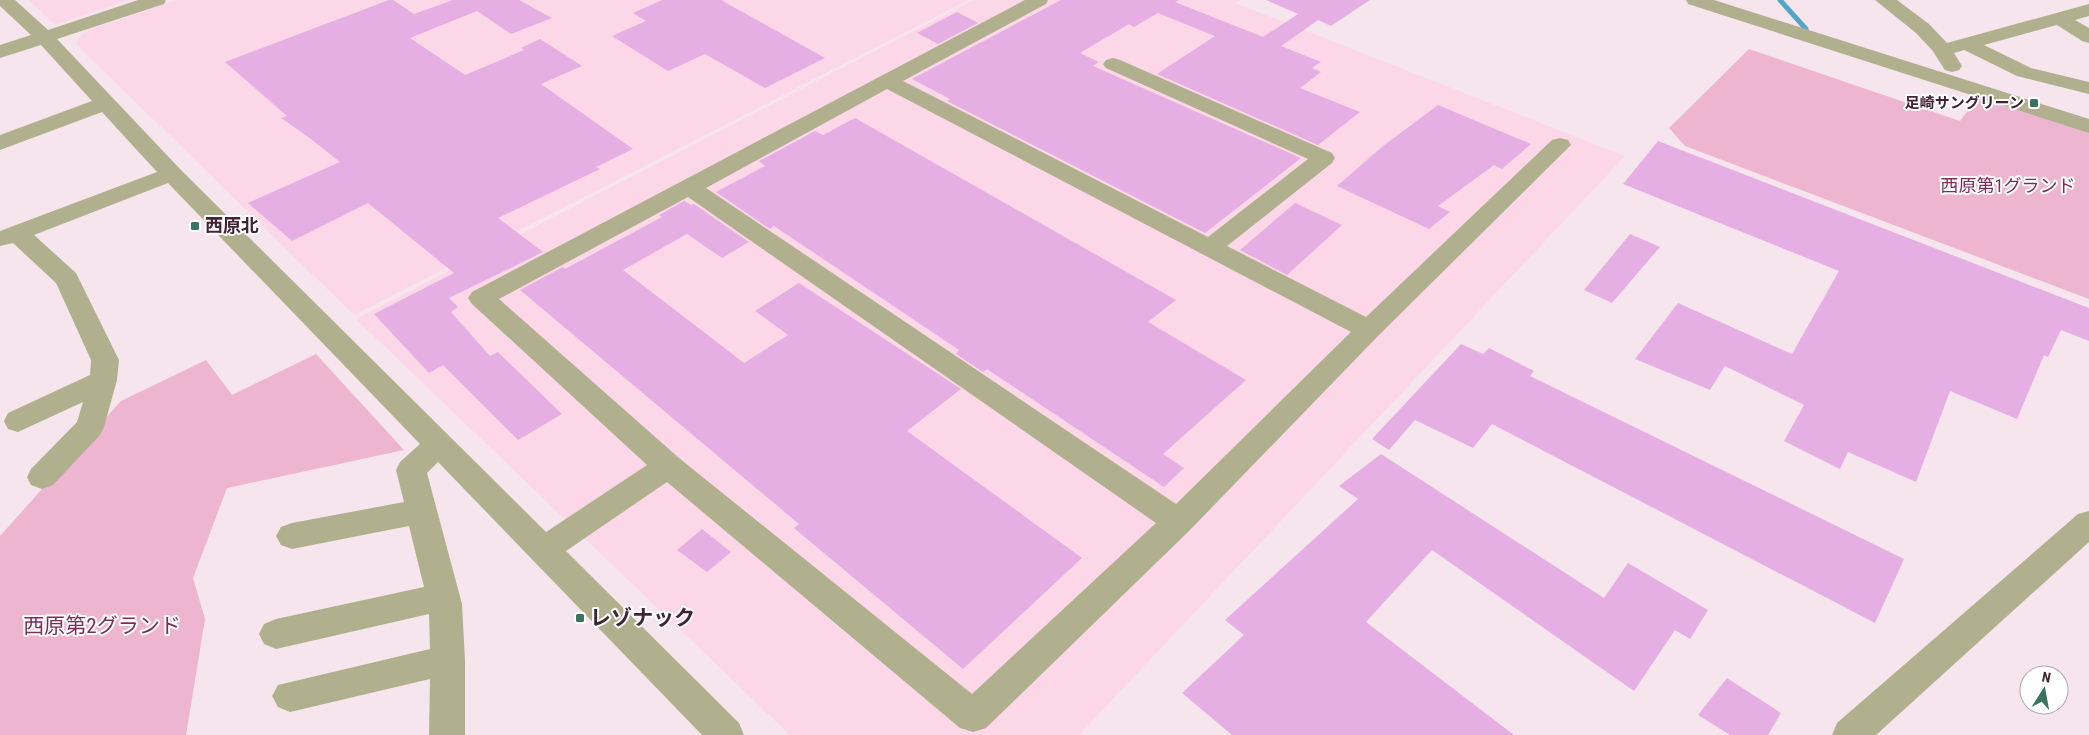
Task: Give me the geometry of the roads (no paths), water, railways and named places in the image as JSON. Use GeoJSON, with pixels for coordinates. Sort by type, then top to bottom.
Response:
{"type":"FeatureCollection","features":[{"type":"Feature","properties":{"kind":"street"},"geometry":{"type":"LineString","coordinates":[[4,0],[45,38],[172,174],[726,735]]}},
{"type":"Feature","properties":{"kind":"street"},"geometry":{"type":"LineString","coordinates":[[0,52],[156,0]]}},
{"type":"Feature","properties":{"kind":"street"},"geometry":{"type":"LineString","coordinates":[[1039,0],[481,298],[668,466],[973,716],[1178,522],[1369,330],[1560,145]]}},
{"type":"Feature","properties":{"kind":"street"},"geometry":{"type":"LineString","coordinates":[[1695,0],[2089,126]]}},
{"type":"Feature","properties":{"kind":"street"},"geometry":{"type":"LineString","coordinates":[[1889,1],[1911,18],[1943,50],[1959,84]]}},
{"type":"Feature","properties":{"kind":"street"},"geometry":{"type":"LineString","coordinates":[[1943,50],[2062,19],[2089,10]]}},
{"type":"Feature","properties":{"kind":"street"},"geometry":{"type":"LineString","coordinates":[[2062,19],[2089,37]]}},
{"type":"Feature","properties":{"kind":"street"},"geometry":{"type":"LineString","coordinates":[[1964,43],[2024,72],[2089,88]]}},
{"type":"Feature","properties":{"kind":"street"},"geometry":{"type":"LineString","coordinates":[[1114,64],[1324,158],[1209,248]]}},
{"type":"Feature","properties":{"kind":"street"},"geometry":{"type":"LineString","coordinates":[[887,82],[1369,330]]}},
{"type":"Feature","properties":{"kind":"street"},"geometry":{"type":"LineString","coordinates":[[0,143],[106,103]]}},
{"type":"Feature","properties":{"kind":"street"},"geometry":{"type":"LineString","coordinates":[[8,236],[172,174]]}},
{"type":"Feature","properties":{"kind":"street"},"geometry":{"type":"LineString","coordinates":[[689,187],[1178,522]]}},
{"type":"Feature","properties":{"kind":"street"},"geometry":{"type":"LineString","coordinates":[[8,236],[67,278],[104,360],[104,380],[90,427],[42,477]]}},
{"type":"Feature","properties":{"kind":"street"},"geometry":{"type":"LineString","coordinates":[[18,421],[104,380]]}},
{"type":"Feature","properties":{"kind":"street"},"geometry":{"type":"LineString","coordinates":[[438,445],[411,470],[443,597],[448,660],[447,735]]}},
{"type":"Feature","properties":{"kind":"street"},"geometry":{"type":"LineString","coordinates":[[542,550],[668,466]]}},
{"type":"Feature","properties":{"kind":"street"},"geometry":{"type":"LineString","coordinates":[[292,536],[421,511]]}},
{"type":"Feature","properties":{"kind":"street"},"geometry":{"type":"LineString","coordinates":[[1850,735],[2089,523]]}},
{"type":"Feature","properties":{"kind":"street"},"geometry":{"type":"LineString","coordinates":[[276,634],[443,597]]}},
{"type":"Feature","properties":{"kind":"street"},"geometry":{"type":"LineString","coordinates":[[290,696],[448,660]]}},
{"type":"Feature","properties":{"kind":"waterway"},"geometry":{"type":"LineString","coordinates":[[1780,0],[1806,29]]}},
{"type":"Feature","properties":{"kind":"place","name":"足崎サングリーン"},"geometry":{"type":"Point","coordinates":[2034,103]}},
{"type":"Feature","properties":{"kind":"place","name":"西原北"},"geometry":{"type":"Point","coordinates":[195,226]}},
{"type":"Feature","properties":{"kind":"place","name":"レゾナック"},"geometry":{"type":"Point","coordinates":[580,618]}},
{"type":"Feature","properties":{"kind":"park label","name":"西原第1グランド"},"geometry":{"type":"Point","coordinates":[2008,186]}},
{"type":"Feature","properties":{"kind":"park label","name":"西原第2グランド"},"geometry":{"type":"Point","coordinates":[102,626]}}]}
